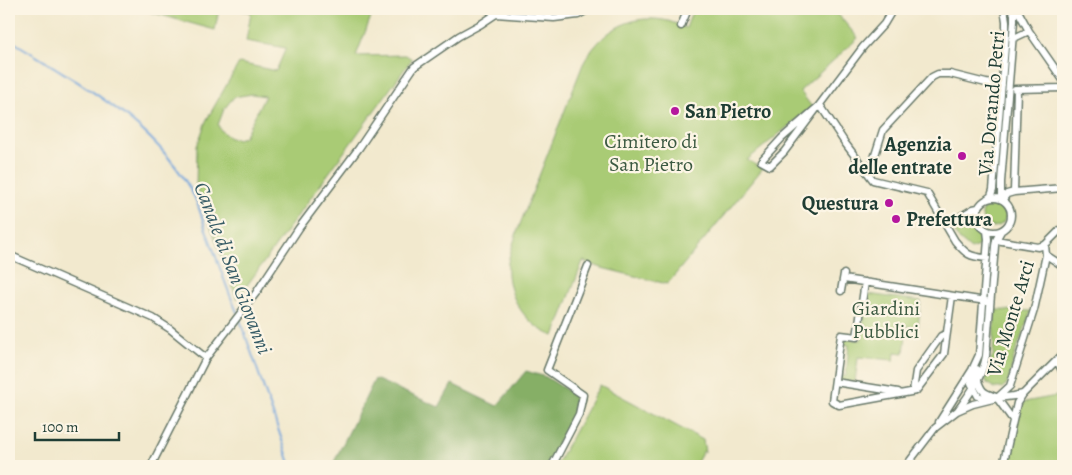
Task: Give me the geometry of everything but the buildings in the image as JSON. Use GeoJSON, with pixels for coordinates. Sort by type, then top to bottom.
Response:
{"type":"FeatureCollection","features":[{"type":"Feature","properties":{"kind":"street"},"geometry":{"type":"LineString","coordinates":[[487,9],[496,14],[554,18],[578,15],[589,9]]}},
{"type":"Feature","properties":{"kind":"street"},"geometry":{"type":"LineString","coordinates":[[681,26],[688,9]]}},
{"type":"Feature","properties":{"kind":"street"},"geometry":{"type":"LineString","coordinates":[[820,104],[761,160],[770,166],[784,152],[863,47],[884,24],[893,9]]}},
{"type":"Feature","properties":{"kind":"street","name":"Via Dorando Petri"},"geometry":{"type":"LineString","coordinates":[[1001,200],[1006,34],[1004,9]]}},
{"type":"Feature","properties":{"kind":"street"},"geometry":{"type":"LineString","coordinates":[[1016,10],[1063,80]]}},
{"type":"Feature","properties":{"kind":"street","name":"Via Dorando Petri"},"geometry":{"type":"LineString","coordinates":[[987,199],[991,196],[993,190],[1016,10]]}},
{"type":"Feature","properties":{"kind":"street"},"geometry":{"type":"LineString","coordinates":[[151,466],[206,358],[234,322],[299,228],[360,148],[414,67],[459,36],[496,14]]}},
{"type":"Feature","properties":{"kind":"street"},"geometry":{"type":"LineString","coordinates":[[1012,39],[1029,31]]}},
{"type":"Feature","properties":{"kind":"street"},"geometry":{"type":"LineString","coordinates":[[869,174],[883,130],[932,77],[938,74],[950,74],[1016,89],[1063,88]]}},
{"type":"Feature","properties":{"kind":"street","name":"Via Dorando Petri"},"geometry":{"type":"LineString","coordinates":[[1014,192],[1016,89]]}},
{"type":"Feature","properties":{"kind":"street"},"geometry":{"type":"LineString","coordinates":[[820,104],[845,143],[873,180],[926,193],[955,241],[966,253],[974,257],[987,258]]}},
{"type":"Feature","properties":{"kind":"street"},"geometry":{"type":"LineString","coordinates":[[1001,200],[1007,194],[1014,192],[1063,188]]}},
{"type":"Feature","properties":{"kind":"street"},"geometry":{"type":"LineString","coordinates":[[946,225],[978,208],[987,199],[996,198],[1009,207],[1011,212],[1009,224],[1001,231],[987,231],[982,228],[977,219],[978,208]]}},
{"type":"Feature","properties":{"kind":"street"},"geometry":{"type":"LineString","coordinates":[[996,240],[1038,247],[1045,245],[1063,227]]}},
{"type":"Feature","properties":{"kind":"street"},"geometry":{"type":"LineString","coordinates":[[987,231],[987,258],[978,365],[971,382],[978,396],[985,399],[1023,394]]}},
{"type":"Feature","properties":{"kind":"street"},"geometry":{"type":"LineString","coordinates":[[957,411],[978,381],[984,368],[996,240],[1001,231]]}},
{"type":"Feature","properties":{"kind":"street","name":"Via Monte Arci"},"geometry":{"type":"LineString","coordinates":[[997,398],[1010,386],[1034,310],[1046,255],[1045,245]]}},
{"type":"Feature","properties":{"kind":"street"},"geometry":{"type":"LineString","coordinates":[[9,255],[154,318],[206,358]]}},
{"type":"Feature","properties":{"kind":"street"},"geometry":{"type":"LineString","coordinates":[[1046,255],[1063,266]]}},
{"type":"Feature","properties":{"kind":"street"},"geometry":{"type":"LineString","coordinates":[[552,466],[579,414],[583,395],[547,370],[588,266]]}},
{"type":"Feature","properties":{"kind":"street"},"geometry":{"type":"LineString","coordinates":[[841,291],[844,277],[991,302]]}},
{"type":"Feature","properties":{"kind":"street"},"geometry":{"type":"LineString","coordinates":[[865,282],[857,337],[841,335],[832,401],[839,405],[916,391],[944,354],[952,296]]}},
{"type":"Feature","properties":{"kind":"street"},"geometry":{"type":"LineString","coordinates":[[912,391],[916,371],[942,336],[946,334]]}},
{"type":"Feature","properties":{"kind":"street"},"geometry":{"type":"LineString","coordinates":[[1003,466],[1017,403],[1023,394],[1063,354]]}},
{"type":"Feature","properties":{"kind":"street"},"geometry":{"type":"LineString","coordinates":[[906,466],[935,428],[972,370],[979,355]]}},
{"type":"Feature","properties":{"kind":"street"},"geometry":{"type":"LineString","coordinates":[[1057,360],[1063,373]]}},
{"type":"Feature","properties":{"kind":"street"},"geometry":{"type":"LineString","coordinates":[[978,381],[981,390],[997,398],[1013,420]]}},
{"type":"Feature","properties":{"kind":"street"},"geometry":{"type":"LineString","coordinates":[[835,382],[904,393]]}},
{"type":"Feature","properties":{"kind":"street"},"geometry":{"type":"LineString","coordinates":[[946,411],[965,389],[973,388]]}},
{"type":"Feature","properties":{"kind":"street"},"geometry":{"type":"LineString","coordinates":[[935,428],[957,411],[973,404],[997,398]]}},
{"type":"Feature","properties":{"kind":"green space"},"geometry":{"type":"Polygon","coordinates":[[[139,9],[219,9],[215,30],[139,9]]]}},
{"type":"Feature","properties":{"kind":"green space"},"geometry":{"type":"Polygon","coordinates":[[[231,9],[374,9],[356,56],[406,55],[412,59],[237,299],[196,186],[197,146],[206,121],[239,63],[276,71],[286,48],[246,41],[251,12],[231,9]],[[252,94],[234,97],[224,109],[218,125],[221,131],[230,138],[244,137],[265,96],[252,94]]]}},
{"type":"Feature","properties":{"kind":"green space","name":"Cimitero di San Pietro"},"geometry":{"type":"Polygon","coordinates":[[[693,9],[840,9],[836,12],[858,38],[800,91],[812,107],[747,160],[763,168],[667,284],[602,268],[583,261],[554,336],[534,325],[519,307],[510,286],[508,262],[517,232],[583,64],[606,35],[626,23],[650,19],[663,20],[686,28],[693,9]]]}},
{"type":"Feature","properties":{"kind":"green space"},"geometry":{"type":"Polygon","coordinates":[[[989,203],[999,203],[1006,210],[1006,220],[999,227],[989,227],[982,220],[982,210],[989,203]]]}},
{"type":"Feature","properties":{"kind":"green space"},"geometry":{"type":"Polygon","coordinates":[[[967,217],[972,218],[976,228],[985,236],[985,243],[971,249],[958,238],[951,227],[967,217]]]}},
{"type":"Feature","properties":{"kind":"green space","name":"Giardini Pubblici"},"geometry":{"type":"Polygon","coordinates":[[[867,294],[921,301],[918,327],[907,326],[904,353],[895,352],[894,360],[858,357],[855,382],[839,381],[839,376],[846,376],[849,345],[844,344],[844,339],[861,340],[867,294]]]}},
{"type":"Feature","properties":{"kind":"green space"},"geometry":{"type":"Polygon","coordinates":[[[995,310],[1031,311],[1014,357],[1008,383],[1002,388],[994,388],[987,383],[984,374],[993,356],[995,310]]]}},
{"type":"Feature","properties":{"kind":"green space"},"geometry":{"type":"Polygon","coordinates":[[[526,371],[546,377],[581,399],[546,466],[332,466],[375,379],[439,407],[452,384],[497,406],[526,371]]]}},
{"type":"Feature","properties":{"kind":"green space"},"geometry":{"type":"Polygon","coordinates":[[[600,385],[703,440],[705,452],[703,451],[695,466],[556,466],[600,385]]]}},
{"type":"Feature","properties":{"kind":"green space"},"geometry":{"type":"Polygon","coordinates":[[[1062,395],[1063,466],[1006,466],[1019,403],[1062,395]]]}},
{"type":"Feature","properties":{"kind":"waterway","name":"Canale di San Giovanni"},"geometry":{"type":"LineString","coordinates":[[9,39],[88,88],[113,106],[138,126],[160,148],[179,171],[195,198],[237,312]]}},
{"type":"Feature","properties":{"kind":"waterway","name":"Canale di San Giovanni"},"geometry":{"type":"LineString","coordinates":[[239,317],[291,466]]}},
{"type":"Feature","properties":{"kind":"place","name":"San Pietro"},"geometry":{"type":"Point","coordinates":[675,111]}},
{"type":"Feature","properties":{"kind":"place","name":"Agenzia delle entrate"},"geometry":{"type":"Point","coordinates":[962,156]}},
{"type":"Feature","properties":{"kind":"place","name":"Questura"},"geometry":{"type":"Point","coordinates":[889,203]}},
{"type":"Feature","properties":{"kind":"place","name":"Prefettura"},"geometry":{"type":"Point","coordinates":[896,219]}}]}
